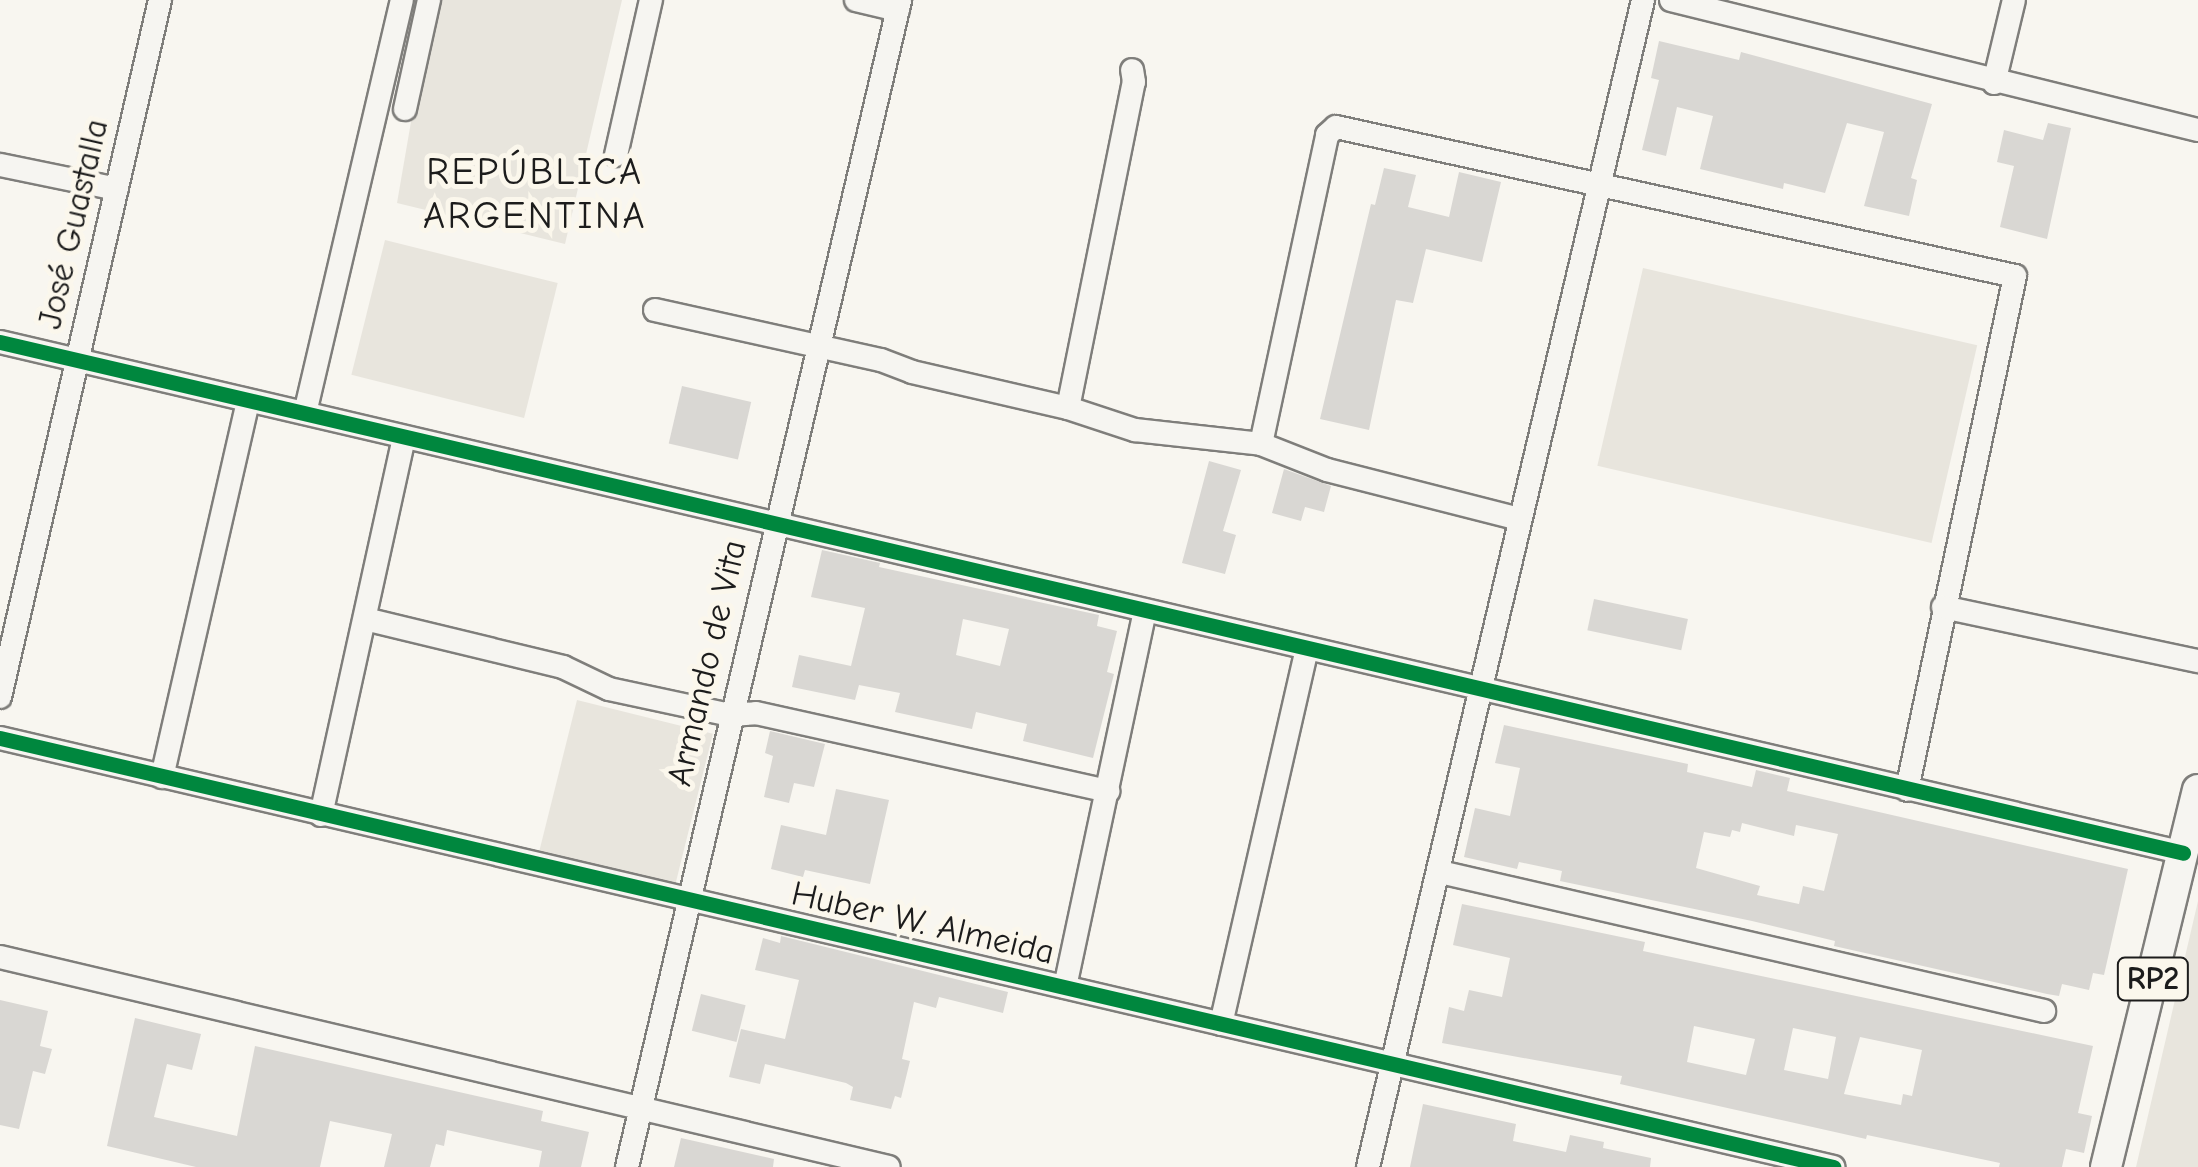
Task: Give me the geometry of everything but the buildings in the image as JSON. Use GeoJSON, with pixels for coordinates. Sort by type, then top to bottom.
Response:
{"type":"FeatureCollection","features":[{"type":"Feature","properties":{"kind":"main road","name":"RP2"},"geometry":{"type":"LineString","coordinates":[[2106,1167],[2198,790]]}},
{"type":"Feature","properties":{"kind":"street","name":"José Guastalla"},"geometry":{"type":"LineString","coordinates":[[0,697],[160,0]]}},
{"type":"Feature","properties":{"kind":"street"},"geometry":{"type":"LineString","coordinates":[[305,413],[402,0]]}},
{"type":"Feature","properties":{"kind":"street"},"geometry":{"type":"LineString","coordinates":[[405,109],[428,0]]}},
{"type":"Feature","properties":{"kind":"street"},"geometry":{"type":"LineString","coordinates":[[616,155],[650,0]]}},
{"type":"Feature","properties":{"kind":"street"},"geometry":{"type":"LineString","coordinates":[[856,0],[899,5]]}},
{"type":"Feature","properties":{"kind":"street"},"geometry":{"type":"LineString","coordinates":[[1368,1167],[1643,0]]}},
{"type":"Feature","properties":{"kind":"street"},"geometry":{"type":"LineString","coordinates":[[1671,0],[1994,83],[2198,130]]}},
{"type":"Feature","properties":{"kind":"street"},"geometry":{"type":"LineString","coordinates":[[1994,83],[2014,0]]}},
{"type":"Feature","properties":{"kind":"street","name":"Armando de Vita"},"geometry":{"type":"LineString","coordinates":[[627,1167],[816,344],[899,5]]}},
{"type":"Feature","properties":{"kind":"street"},"geometry":{"type":"LineString","coordinates":[[1068,408],[1134,82],[1132,70]]}},
{"type":"Feature","properties":{"kind":"street"},"geometry":{"type":"LineString","coordinates":[[1261,444],[1326,135],[1336,127],[2015,276],[1943,607],[1908,790]]}},
{"type":"Feature","properties":{"kind":"street"},"geometry":{"type":"LineString","coordinates":[[0,165],[116,188]]}},
{"type":"Feature","properties":{"kind":"street"},"geometry":{"type":"LineString","coordinates":[[655,310],[816,344],[1148,432],[1261,444],[1327,470],[1519,518]]}},
{"type":"Feature","properties":{"kind":"street"},"geometry":{"type":"LineString","coordinates":[[0,342],[2183,853]]}},
{"type":"Feature","properties":{"kind":"street"},"geometry":{"type":"LineString","coordinates":[[162,777],[248,401]]}},
{"type":"Feature","properties":{"kind":"street"},"geometry":{"type":"LineString","coordinates":[[321,814],[404,438]]}},
{"type":"Feature","properties":{"kind":"street"},"geometry":{"type":"LineString","coordinates":[[1943,607],[2198,661]]}},
{"type":"Feature","properties":{"kind":"street"},"geometry":{"type":"LineString","coordinates":[[1065,987],[1145,610]]}},
{"type":"Feature","properties":{"kind":"street"},"geometry":{"type":"LineString","coordinates":[[365,619],[563,667],[609,689],[730,716],[756,714],[1108,790]]}},
{"type":"Feature","properties":{"kind":"street"},"geometry":{"type":"LineString","coordinates":[[1221,1024],[1306,648]]}},
{"type":"Feature","properties":{"kind":"street","name":"Huber W. Almeida"},"geometry":{"type":"LineString","coordinates":[[0,738],[1833,1167]]}},
{"type":"Feature","properties":{"kind":"street"},"geometry":{"type":"LineString","coordinates":[[1440,872],[2044,1011]]}},
{"type":"Feature","properties":{"kind":"street"},"geometry":{"type":"LineString","coordinates":[[0,957],[889,1167]]}},
{"type":"Feature","properties":{"kind":"shaded area"},"geometry":{"type":"Polygon","coordinates":[[[432,0],[622,0],[565,244],[397,203],[432,0]]]}},
{"type":"Feature","properties":{"kind":"shaded area"},"geometry":{"type":"Polygon","coordinates":[[[385,240],[558,283],[524,418],[351,375],[385,240]]]}},
{"type":"Feature","properties":{"kind":"shaded area"},"geometry":{"type":"Polygon","coordinates":[[[1643,268],[1977,345],[1932,543],[1597,466],[1643,268]]]}},
{"type":"Feature","properties":{"kind":"shaded area"},"geometry":{"type":"Polygon","coordinates":[[[577,700],[713,734],[675,886],[539,852],[577,700]]]}},
{"type":"Feature","properties":{"kind":"shaded area"},"geometry":{"type":"Polygon","coordinates":[[[2198,901],[2198,1167],[2136,1167],[2198,901]]]}},
{"type":"Feature","properties":{"kind":"cycle path"},"geometry":{"type":"LineString","coordinates":[[0,342],[2183,853]]}},
{"type":"Feature","properties":{"kind":"cycle path"},"geometry":{"type":"LineString","coordinates":[[0,738],[1833,1167]]}},
{"type":"Feature","properties":{"kind":"district","name":"REPÚBLICA ARGENTINA"},"geometry":{"type":"Point","coordinates":[535,195]}}]}
